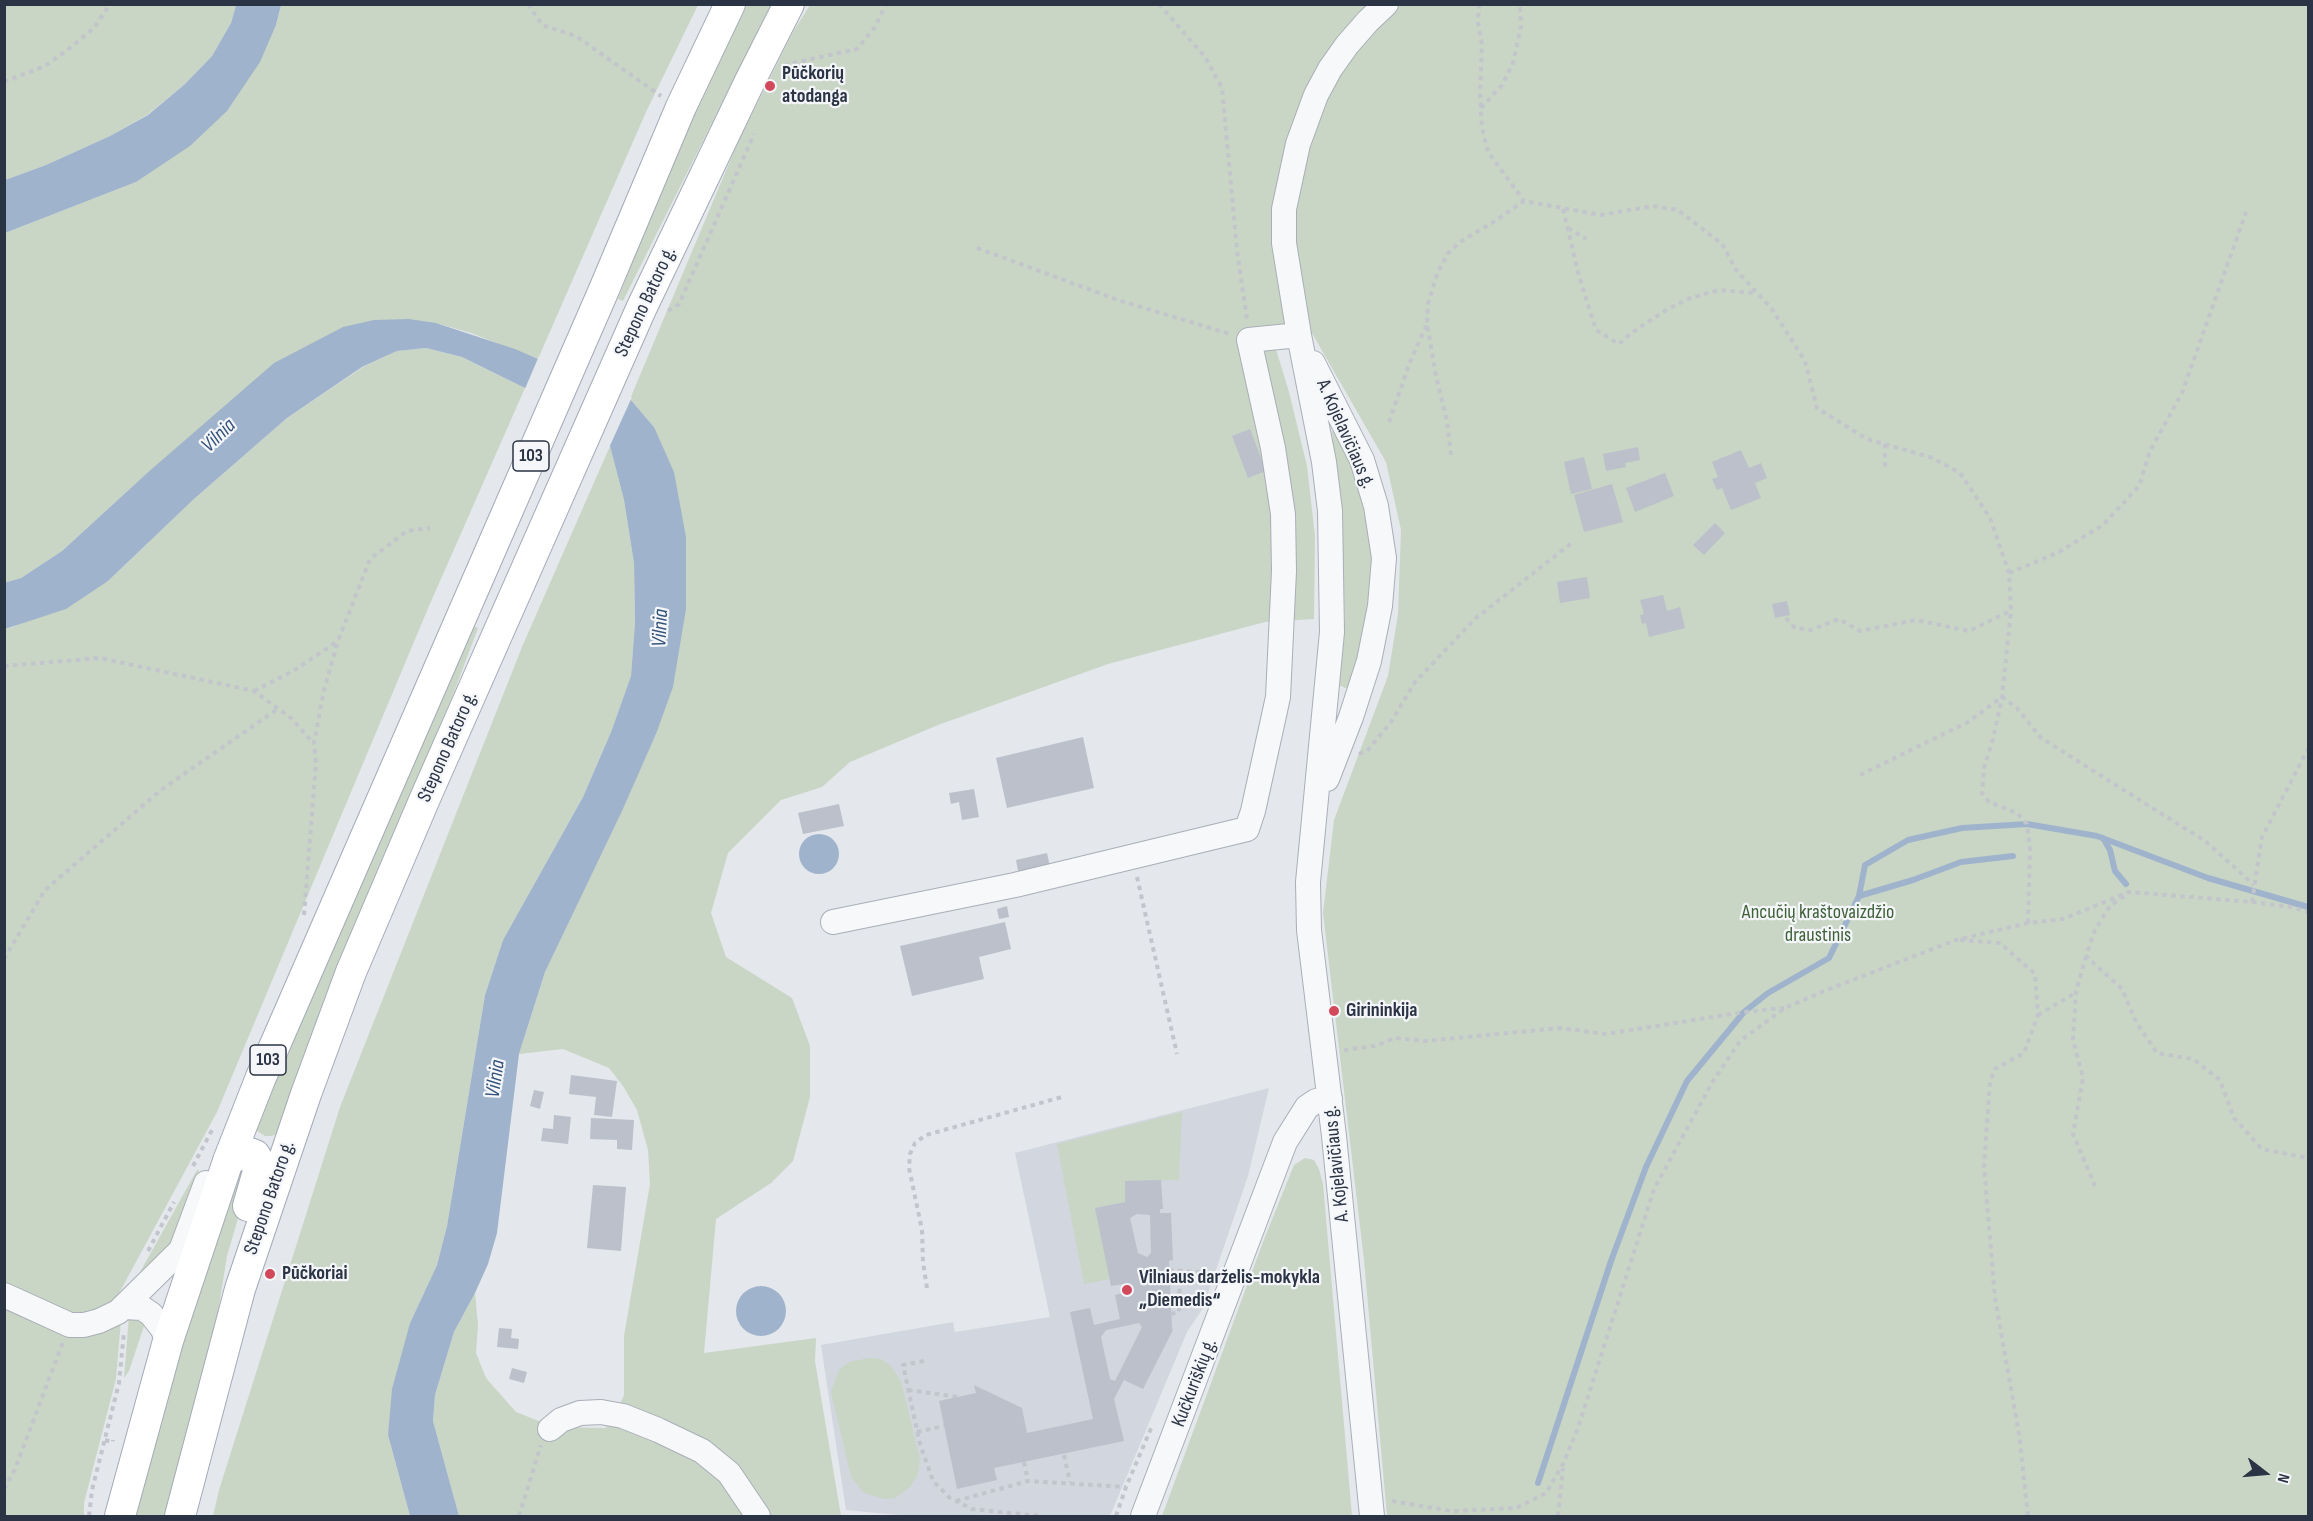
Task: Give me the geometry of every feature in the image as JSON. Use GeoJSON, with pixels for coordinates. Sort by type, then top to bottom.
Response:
{"type":"FeatureCollection","features":[{"type":"Feature","properties":{"kind":"main road","name":"Stepono Batoro g."},"geometry":{"type":"LineString","coordinates":[[120,1516],[168,1341],[228,1161],[306,970],[603,292],[681,107],[730,4]]}},
{"type":"Feature","properties":{"kind":"main road","name":"Stepono Batoro g."},"geometry":{"type":"LineString","coordinates":[[180,1516],[240,1289],[302,1105],[351,972],[497,636],[653,311],[750,81],[789,4]]}},
{"type":"Feature","properties":{"kind":"main road"},"geometry":{"type":"LineString","coordinates":[[228,1161],[247,1152],[255,1155],[259,1162],[238,1239],[240,1289]]}},
{"type":"Feature","properties":{"kind":"street","name":"A. Kojelavičiaus g."},"geometry":{"type":"LineString","coordinates":[[1371,1507],[1330,1099],[1309,930],[1308,882],[1330,666],[1333,576],[1330,511],[1324,462],[1284,243],[1284,209],[1298,144],[1316,95],[1330,69],[1368,21],[1386,4]]}},
{"type":"Feature","properties":{"kind":"street"},"geometry":{"type":"LineString","coordinates":[[833,922],[1015,885],[1247,829],[1278,697],[1284,571],[1283,514],[1275,459],[1249,340],[1299,335]]}},
{"type":"Feature","properties":{"kind":"street","name":"A. Kojelavičiaus g."},"geometry":{"type":"LineString","coordinates":[[1299,335],[1362,460],[1376,506],[1384,558],[1380,606],[1369,661],[1351,717],[1314,812]]}},
{"type":"Feature","properties":{"kind":"street","name":"Kučkuriškių g."},"geometry":{"type":"LineString","coordinates":[[1143,1516],[1284,1142],[1307,1107],[1316,1101],[1330,1099]]}},
{"type":"Feature","properties":{"kind":"street"},"geometry":{"type":"LineString","coordinates":[[4,1295],[70,1325],[84,1325],[99,1321],[124,1307],[181,1250],[208,1180],[228,1161]]}},
{"type":"Feature","properties":{"kind":"street"},"geometry":{"type":"LineString","coordinates":[[124,1307],[142,1308],[151,1314],[162,1328],[168,1341]]}},
{"type":"Feature","properties":{"kind":"street"},"geometry":{"type":"LineString","coordinates":[[550,1429],[561,1420],[580,1413],[601,1412],[623,1416],[658,1430],[702,1450],[729,1473],[758,1516]]}},
{"type":"Feature","properties":{"kind":"path"},"geometry":{"type":"LineString","coordinates":[[4,82],[45,66],[70,48],[94,28],[110,4]]}},
{"type":"Feature","properties":{"kind":"path"},"geometry":{"type":"LineString","coordinates":[[528,4],[542,25],[576,36],[659,95]]}},
{"type":"Feature","properties":{"kind":"path"},"geometry":{"type":"LineString","coordinates":[[778,74],[782,65],[857,49],[875,27],[886,4]]}},
{"type":"Feature","properties":{"kind":"path"},"geometry":{"type":"LineString","coordinates":[[977,248],[1118,300],[1249,340],[1237,250],[1222,88],[1205,57],[1160,4]]}},
{"type":"Feature","properties":{"kind":"path"},"geometry":{"type":"LineString","coordinates":[[1479,4],[1478,23],[1482,44],[1480,108],[1482,129],[1488,152],[1524,201],[1601,215],[1653,206],[1678,210],[1722,244],[1736,270],[1772,309],[1805,361],[1817,408],[1867,439],[1933,458],[1960,473],[1990,518],[2008,573],[2011,610],[2002,697],[1984,768],[1982,793],[1989,802],[2017,813],[2027,824],[2030,850],[2028,923]]}},
{"type":"Feature","properties":{"kind":"path"},"geometry":{"type":"LineString","coordinates":[[1480,108],[1502,85],[1513,63],[1521,26],[1518,4]]}},
{"type":"Feature","properties":{"kind":"path"},"geometry":{"type":"LineString","coordinates":[[653,311],[679,304],[755,127]]}},
{"type":"Feature","properties":{"kind":"path"},"geometry":{"type":"LineString","coordinates":[[1451,455],[1447,421],[1427,324],[1428,304],[1437,274],[1448,253],[1463,240],[1524,201]]}},
{"type":"Feature","properties":{"kind":"path"},"geometry":{"type":"LineString","coordinates":[[1563,209],[1579,276],[1596,330],[1619,344],[1666,310],[1690,298],[1719,290],[1757,293]]}},
{"type":"Feature","properties":{"kind":"path"},"geometry":{"type":"LineString","coordinates":[[2008,573],[2059,552],[2103,525],[2139,486],[2150,451],[2182,393],[2246,212]]}},
{"type":"Feature","properties":{"kind":"path"},"geometry":{"type":"LineString","coordinates":[[1568,227],[1586,238]]}},
{"type":"Feature","properties":{"kind":"path"},"geometry":{"type":"LineString","coordinates":[[1389,422],[1410,362],[1427,324]]}},
{"type":"Feature","properties":{"kind":"path"},"geometry":{"type":"LineString","coordinates":[[1884,444],[1885,468]]}},
{"type":"Feature","properties":{"kind":"path"},"geometry":{"type":"LineString","coordinates":[[303,920],[316,763],[314,743],[324,690],[338,641],[370,559],[406,531],[430,528]]}},
{"type":"Feature","properties":{"kind":"path"},"geometry":{"type":"LineString","coordinates":[[1334,762],[1367,751],[1391,722],[1415,682],[1476,618],[1573,542]]}},
{"type":"Feature","properties":{"kind":"path"},"geometry":{"type":"LineString","coordinates":[[1786,618],[1795,628],[1811,630],[1839,619],[1860,631],[1916,620],[1969,631],[2011,610]]}},
{"type":"Feature","properties":{"kind":"path"},"geometry":{"type":"LineString","coordinates":[[254,691],[293,671],[338,641]]}},
{"type":"Feature","properties":{"kind":"path"},"geometry":{"type":"LineString","coordinates":[[4,666],[100,658],[254,691],[291,718],[314,743]]}},
{"type":"Feature","properties":{"kind":"path"},"geometry":{"type":"LineString","coordinates":[[1860,775],[1968,722],[2002,697]]}},
{"type":"Feature","properties":{"kind":"path"},"geometry":{"type":"LineString","coordinates":[[2002,697],[2017,708],[2041,738],[2205,841],[2254,885]]}},
{"type":"Feature","properties":{"kind":"path"},"geometry":{"type":"LineString","coordinates":[[4,959],[45,890],[161,790],[279,708]]}},
{"type":"Feature","properties":{"kind":"path"},"geometry":{"type":"LineString","coordinates":[[2252,902],[2262,837],[2308,749]]}},
{"type":"Feature","properties":{"kind":"path"},"geometry":{"type":"LineString","coordinates":[[1132,856],[1177,1054]]}},
{"type":"Feature","properties":{"kind":"path"},"geometry":{"type":"LineString","coordinates":[[2096,1186],[2073,1134],[2083,1078],[2073,1040],[2076,993],[2096,930],[2110,906],[2129,892]]}},
{"type":"Feature","properties":{"kind":"path"},"geometry":{"type":"LineString","coordinates":[[1371,1507],[1452,1511],[1516,1508],[1546,1493],[1563,1464],[1578,1428],[1654,1189],[1713,1081],[1740,1041],[1785,1008],[1956,940],[2028,923],[2063,919],[2129,892],[2252,902],[2291,907],[2308,912]]}},
{"type":"Feature","properties":{"kind":"path"},"geometry":{"type":"LineString","coordinates":[[1956,940],[2000,943],[2035,974],[2038,1015],[2024,1053],[1995,1069],[1990,1082],[1984,1167],[1995,1298],[2019,1434],[2028,1516]]}},
{"type":"Feature","properties":{"kind":"path"},"geometry":{"type":"LineString","coordinates":[[2086,956],[2122,989],[2136,1022],[2157,1053],[2193,1059],[2220,1080],[2234,1118],[2262,1149],[2308,1158]]}},
{"type":"Feature","properties":{"kind":"path"},"geometry":{"type":"LineString","coordinates":[[2038,1015],[2076,993]]}},
{"type":"Feature","properties":{"kind":"path"},"geometry":{"type":"LineString","coordinates":[[1324,1053],[1375,1046],[1395,1038],[1425,1041],[1560,1028],[1606,1034],[1744,1011],[1785,1008]]}},
{"type":"Feature","properties":{"kind":"path"},"geometry":{"type":"LineString","coordinates":[[927,1288],[922,1230],[909,1168],[910,1154],[915,1143],[926,1135],[1062,1097]]}},
{"type":"Feature","properties":{"kind":"path"},"geometry":{"type":"LineString","coordinates":[[1169,1270],[1235,1275]]}},
{"type":"Feature","properties":{"kind":"path"},"geometry":{"type":"LineString","coordinates":[[1171,1314],[1179,1312],[1180,1271]]}},
{"type":"Feature","properties":{"kind":"path"},"geometry":{"type":"LineString","coordinates":[[89,1516],[92,1490],[119,1383],[124,1307]]}},
{"type":"Feature","properties":{"kind":"path"},"geometry":{"type":"LineString","coordinates":[[4,1489],[15,1469],[70,1325]]}},
{"type":"Feature","properties":{"kind":"path"},"geometry":{"type":"LineString","coordinates":[[924,1361],[903,1365],[917,1432],[933,1481],[950,1498],[972,1509],[1040,1516]]}},
{"type":"Feature","properties":{"kind":"path"},"geometry":{"type":"LineString","coordinates":[[909,1390],[959,1397]]}},
{"type":"Feature","properties":{"kind":"path"},"geometry":{"type":"LineString","coordinates":[[917,1432],[944,1426]]}},
{"type":"Feature","properties":{"kind":"path"},"geometry":{"type":"LineString","coordinates":[[519,1516],[539,1449],[550,1429]]}},
{"type":"Feature","properties":{"kind":"path"},"geometry":{"type":"LineString","coordinates":[[1064,1455],[1070,1482]]}},
{"type":"Feature","properties":{"kind":"path"},"geometry":{"type":"LineString","coordinates":[[1024,1462],[1028,1481]]}},
{"type":"Feature","properties":{"kind":"path"},"geometry":{"type":"LineString","coordinates":[[1558,1516],[1563,1464]]}},
{"type":"Feature","properties":{"kind":"path"},"geometry":{"type":"LineString","coordinates":[[955,1501],[1028,1481],[1126,1487]]}},
{"type":"Feature","properties":{"kind":"shaded area","name":"Vilniaus darželis-mokykla „Diemedis“"},"geometry":{"type":"Polygon","coordinates":[[[1269,1088],[1248,1176],[1203,1308],[1187,1332],[1110,1516],[908,1516],[846,1510],[821,1345],[953,1322],[955,1332],[1050,1317],[1015,1153],[1269,1088]]]}},
{"type":"Feature","properties":{"kind":"green space"},"geometry":{"type":"Polygon","coordinates":[[[4,5],[236,5],[231,23],[212,56],[185,84],[147,115],[110,136],[46,165],[5,180],[4,5]]]}},
{"type":"Feature","properties":{"kind":"green space"},"geometry":{"type":"Polygon","coordinates":[[[281,5],[698,5],[646,112],[538,359],[471,333],[436,323],[146,474],[62,551],[21,578],[5,583],[5,233],[136,182],[276,25],[281,5]]]}},
{"type":"Feature","properties":{"kind":"green space"},"geometry":{"type":"Polygon","coordinates":[[[746,5],[771,5],[623,301],[618,299],[678,146],[746,5]]]}},
{"type":"Feature","properties":{"kind":"green space","name":"Ancučių kraštovaizdžio draustinis"},"geometry":{"type":"Polygon","coordinates":[[[810,5],[2308,5],[2308,1516],[1387,1516],[1364,1260],[1323,913],[1334,820],[1388,676],[1398,614],[1401,530],[1386,462],[1309,328],[1269,326],[1289,392],[1307,466],[1315,536],[1314,619],[1265,622],[1108,664],[938,725],[850,762],[822,787],[781,800],[728,853],[711,913],[726,957],[792,998],[810,1046],[810,1097],[793,1161],[771,1183],[716,1219],[704,1353],[816,1338],[815,1361],[841,1516],[459,1516],[433,1421],[435,1395],[454,1332],[475,1293],[478,1325],[476,1353],[486,1378],[516,1412],[554,1427],[605,1428],[612,1422],[624,1395],[624,1336],[650,1184],[648,1150],[637,1110],[609,1068],[563,1049],[519,1054],[545,972],[656,734],[654,427],[630,399],[738,142],[793,32],[810,5]]]}},
{"type":"Feature","properties":{"kind":"green space"},"geometry":{"type":"Polygon","coordinates":[[[426,348],[462,357],[525,388],[429,606],[217,1112],[117,1297],[121,1320],[116,1379],[84,1503],[84,1516],[5,1516],[4,629],[13,627],[108,581],[194,499],[287,418],[363,367],[397,351],[426,348]]]}},
{"type":"Feature","properties":{"kind":"green space"},"geometry":{"type":"Polygon","coordinates":[[[1334,430],[1359,478],[1371,527],[1373,574],[1370,616],[1350,687],[1345,688],[1339,685],[1345,621],[1342,534],[1332,432],[1334,430]]]}},
{"type":"Feature","properties":{"kind":"green space"},"geometry":{"type":"Polygon","coordinates":[[[610,446],[624,500],[634,563],[635,622],[631,676],[611,732],[583,797],[503,940],[485,995],[447,1226],[437,1265],[410,1323],[388,1435],[410,1516],[213,1516],[219,1490],[340,1107],[522,647],[610,446]]]}},
{"type":"Feature","properties":{"kind":"green space"},"geometry":{"type":"Polygon","coordinates":[[[474,626],[478,628],[454,692],[300,1076],[276,1134],[265,1136],[254,1129],[474,626]]]}},
{"type":"Feature","properties":{"kind":"green space"},"geometry":{"type":"Polygon","coordinates":[[[1182,1112],[1179,1180],[1125,1181],[1125,1202],[1096,1208],[1110,1279],[1084,1284],[1057,1144],[1182,1112]]]}},
{"type":"Feature","properties":{"kind":"green space"},"geometry":{"type":"Polygon","coordinates":[[[1305,1158],[1314,1160],[1323,1184],[1352,1516],[1162,1516],[1263,1242],[1294,1165],[1305,1158]]]}},
{"type":"Feature","properties":{"kind":"green space"},"geometry":{"type":"Polygon","coordinates":[[[244,1166],[249,1181],[227,1256],[213,1343],[167,1516],[131,1516],[144,1459],[236,1171],[244,1166]]]}},
{"type":"Feature","properties":{"kind":"green space"},"geometry":{"type":"Polygon","coordinates":[[[199,1170],[174,1242],[130,1290],[199,1170]]]}},
{"type":"Feature","properties":{"kind":"green space"},"geometry":{"type":"Polygon","coordinates":[[[129,1315],[146,1320],[129,1371],[124,1378],[129,1315]]]}},
{"type":"Feature","properties":{"kind":"green space"},"geometry":{"type":"Polygon","coordinates":[[[870,1358],[881,1359],[890,1365],[901,1381],[920,1459],[918,1474],[910,1487],[895,1498],[885,1499],[864,1493],[851,1477],[831,1392],[839,1370],[849,1362],[870,1358]]]}},
{"type":"Feature","properties":{"kind":"water"},"geometry":{"type":"Polygon","coordinates":[[[236,5],[281,5],[276,25],[260,62],[227,111],[190,146],[136,182],[5,233],[5,180],[46,165],[110,136],[148,115],[185,84],[212,56],[231,23],[236,5]]]}},
{"type":"Feature","properties":{"kind":"water","name":"Vilnia"},"geometry":{"type":"Polygon","coordinates":[[[409,319],[436,323],[515,349],[630,399],[654,427],[674,472],[686,537],[686,609],[673,687],[656,734],[622,811],[545,972],[519,1054],[497,1233],[488,1264],[454,1332],[435,1395],[433,1421],[459,1516],[410,1516],[388,1435],[392,1389],[410,1323],[437,1265],[447,1226],[485,995],[503,940],[583,797],[611,732],[631,676],[635,622],[634,563],[624,500],[610,446],[601,436],[525,388],[462,357],[426,348],[397,351],[362,367],[287,418],[194,499],[108,581],[66,609],[5,629],[4,583],[21,578],[62,551],[146,474],[274,363],[343,327],[374,320],[409,319]]]}},
{"type":"Feature","properties":{"kind":"water"},"geometry":{"type":"Polygon","coordinates":[[[819,834],[827,835],[833,840],[838,846],[838,862],[833,868],[827,873],[819,874],[811,873],[805,868],[800,862],[799,854],[800,846],[805,840],[811,835],[819,834]]]}},
{"type":"Feature","properties":{"kind":"water"},"geometry":{"type":"Polygon","coordinates":[[[756,1286],[766,1286],[779,1293],[786,1306],[786,1316],[779,1329],[766,1336],[756,1336],[747,1332],[740,1325],[736,1316],[736,1306],[740,1297],[747,1290],[756,1286]]]}},
{"type":"Feature","properties":{"kind":"pier"},"geometry":{"type":"Polygon","coordinates":[[[539,356],[632,397],[608,450],[599,439],[524,391],[539,356]]]}},
{"type":"Feature","properties":{"kind":"building"},"geometry":{"type":"Polygon","coordinates":[[[1250,429],[1266,471],[1248,478],[1232,436],[1250,429]]]}},
{"type":"Feature","properties":{"kind":"building"},"geometry":{"type":"Polygon","coordinates":[[[1638,447],[1640,460],[1625,463],[1626,467],[1606,471],[1603,454],[1638,447]]]}},
{"type":"Feature","properties":{"kind":"building"},"geometry":{"type":"Polygon","coordinates":[[[1741,450],[1749,468],[1761,463],[1767,478],[1755,483],[1761,498],[1731,510],[1722,488],[1717,490],[1712,479],[1718,477],[1712,462],[1741,450]]]}},
{"type":"Feature","properties":{"kind":"building"},"geometry":{"type":"Polygon","coordinates":[[[1584,457],[1592,489],[1571,494],[1564,462],[1584,457]]]}},
{"type":"Feature","properties":{"kind":"building"},"geometry":{"type":"Polygon","coordinates":[[[1665,473],[1674,496],[1635,512],[1626,488],[1665,473]]]}},
{"type":"Feature","properties":{"kind":"building"},"geometry":{"type":"Polygon","coordinates":[[[1612,484],[1623,522],[1584,532],[1574,495],[1612,484]]]}},
{"type":"Feature","properties":{"kind":"building"},"geometry":{"type":"Polygon","coordinates":[[[1715,523],[1725,533],[1704,555],[1693,545],[1715,523]]]}},
{"type":"Feature","properties":{"kind":"building"},"geometry":{"type":"Polygon","coordinates":[[[1587,577],[1590,598],[1560,603],[1557,582],[1587,577]]]}},
{"type":"Feature","properties":{"kind":"building"},"geometry":{"type":"Polygon","coordinates":[[[1663,595],[1667,611],[1680,607],[1685,628],[1649,637],[1646,623],[1642,624],[1640,615],[1644,614],[1640,600],[1663,595]]]}},
{"type":"Feature","properties":{"kind":"building"},"geometry":{"type":"Polygon","coordinates":[[[1787,601],[1790,615],[1775,618],[1772,604],[1787,601]]]}},
{"type":"Feature","properties":{"kind":"building"},"geometry":{"type":"Polygon","coordinates":[[[1083,737],[1094,788],[1007,808],[996,758],[1083,737]]]}},
{"type":"Feature","properties":{"kind":"building"},"geometry":{"type":"Polygon","coordinates":[[[974,789],[979,817],[962,820],[959,802],[951,804],[949,793],[974,789]]]}},
{"type":"Feature","properties":{"kind":"building"},"geometry":{"type":"Polygon","coordinates":[[[839,804],[844,826],[803,834],[798,813],[839,804]]]}},
{"type":"Feature","properties":{"kind":"building"},"geometry":{"type":"Polygon","coordinates":[[[1047,853],[1050,867],[1019,876],[1016,860],[1047,853]]]}},
{"type":"Feature","properties":{"kind":"building"},"geometry":{"type":"Polygon","coordinates":[[[1007,906],[1009,917],[999,919],[997,909],[1007,906]]]}},
{"type":"Feature","properties":{"kind":"building"},"geometry":{"type":"Polygon","coordinates":[[[1005,922],[1011,949],[979,957],[984,979],[912,996],[900,946],[1005,922]]]}},
{"type":"Feature","properties":{"kind":"building"},"geometry":{"type":"Polygon","coordinates":[[[571,1075],[617,1081],[612,1117],[594,1115],[596,1097],[569,1094],[571,1075]]]}},
{"type":"Feature","properties":{"kind":"building"},"geometry":{"type":"Polygon","coordinates":[[[534,1090],[544,1092],[540,1109],[530,1106],[534,1090]]]}},
{"type":"Feature","properties":{"kind":"building"},"geometry":{"type":"Polygon","coordinates":[[[554,1115],[571,1117],[568,1144],[541,1141],[543,1128],[553,1129],[554,1115]]]}},
{"type":"Feature","properties":{"kind":"building"},"geometry":{"type":"Polygon","coordinates":[[[591,1118],[634,1120],[632,1150],[617,1149],[617,1140],[590,1139],[591,1118]]]}},
{"type":"Feature","properties":{"kind":"building"},"geometry":{"type":"Polygon","coordinates":[[[1161,1180],[1163,1209],[1160,1209],[1160,1213],[1171,1213],[1173,1260],[1169,1261],[1173,1330],[1143,1389],[1124,1380],[1114,1399],[1124,1441],[994,1468],[997,1480],[957,1489],[939,1401],[976,1393],[974,1385],[1022,1408],[1027,1433],[1093,1419],[1070,1312],[1090,1308],[1094,1325],[1120,1319],[1115,1295],[1126,1292],[1124,1284],[1111,1286],[1095,1208],[1125,1202],[1125,1181],[1161,1180]],[[1137,1214],[1130,1218],[1138,1253],[1147,1257],[1151,1253],[1150,1215],[1137,1214]],[[1139,1323],[1106,1330],[1101,1337],[1110,1379],[1115,1381],[1142,1327],[1139,1323]]]}},
{"type":"Feature","properties":{"kind":"building"},"geometry":{"type":"Polygon","coordinates":[[[593,1185],[626,1187],[621,1251],[587,1248],[593,1185]]]}},
{"type":"Feature","properties":{"kind":"building"},"geometry":{"type":"Polygon","coordinates":[[[499,1328],[512,1329],[511,1338],[519,1339],[518,1349],[497,1347],[499,1328]]]}},
{"type":"Feature","properties":{"kind":"building"},"geometry":{"type":"Polygon","coordinates":[[[512,1368],[527,1372],[524,1383],[509,1379],[512,1368]]]}},
{"type":"Feature","properties":{"kind":"waterway"},"geometry":{"type":"LineString","coordinates":[[1538,1483],[1611,1261],[1646,1167],[1687,1081],[1744,1012],[1768,993],[1829,958],[1859,896],[1865,865],[1908,840],[1962,828],[2027,824],[2097,836],[2208,878],[2308,907]]}},
{"type":"Feature","properties":{"kind":"waterway"},"geometry":{"type":"LineString","coordinates":[[2103,838],[2110,850],[2115,871],[2126,884]]}},
{"type":"Feature","properties":{"kind":"waterway"},"geometry":{"type":"LineString","coordinates":[[1859,896],[1913,880],[1961,862],[2013,856]]}},
{"type":"Feature","properties":{"kind":"place","name":"Pūčkorių atodanga"},"geometry":{"type":"Point","coordinates":[770,86]}},
{"type":"Feature","properties":{"kind":"place","name":"Girininkija"},"geometry":{"type":"Point","coordinates":[1334,1011]}},
{"type":"Feature","properties":{"kind":"place","name":"Pūčkoriai"},"geometry":{"type":"Point","coordinates":[270,1274]}},
{"type":"Feature","properties":{"kind":"place","name":"Vilniaus darželis-mokykla „Diemedis“"},"geometry":{"type":"Point","coordinates":[1127,1290]}}]}
